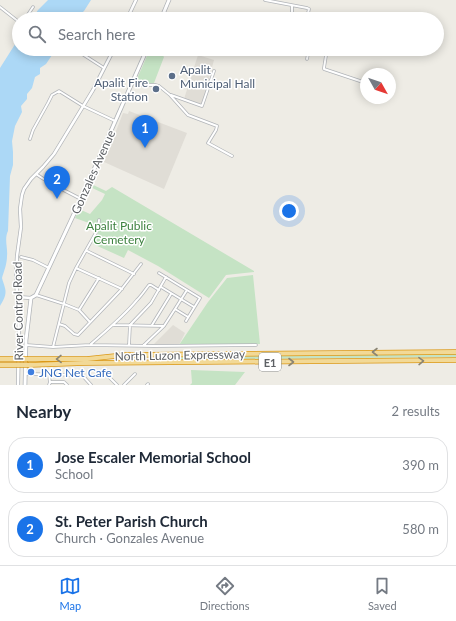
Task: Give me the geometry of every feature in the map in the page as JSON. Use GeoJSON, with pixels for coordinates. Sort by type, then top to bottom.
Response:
{"type":"FeatureCollection","features":[{"type":"Feature","properties":{"kind":"highway","name":"North Luzon Expressway"},"geometry":{"type":"LineString","coordinates":[[0,359],[87,358],[125,354],[456,352]]}},
{"type":"Feature","properties":{"kind":"highway","name":"North Luzon Expressway"},"geometry":{"type":"LineString","coordinates":[[0,365],[456,360]]}},
{"type":"Feature","properties":{"kind":"main road"},"geometry":{"type":"LineString","coordinates":[[164,12],[169,0]]}},
{"type":"Feature","properties":{"kind":"main road","name":"Gonzales Avenue"},"geometry":{"type":"LineString","coordinates":[[36,295],[81,199],[144,56]]}},
{"type":"Feature","properties":{"kind":"main road"},"geometry":{"type":"LineString","coordinates":[[25,385],[26,345],[31,298],[36,295]]}},
{"type":"Feature","properties":{"kind":"street"},"geometry":{"type":"LineString","coordinates":[[130,12],[136,0]]}},
{"type":"Feature","properties":{"kind":"street"},"geometry":{"type":"LineString","coordinates":[[265,0],[307,8],[309,9],[308,12]]}},
{"type":"Feature","properties":{"kind":"street"},"geometry":{"type":"LineString","coordinates":[[292,6],[292,12]]}},
{"type":"Feature","properties":{"kind":"street"},"geometry":{"type":"LineString","coordinates":[[0,7],[12,16]]}},
{"type":"Feature","properties":{"kind":"street"},"geometry":{"type":"LineString","coordinates":[[30,12],[33,8]]}},
{"type":"Feature","properties":{"kind":"street"},"geometry":{"type":"LineString","coordinates":[[85,56],[104,68]]}},
{"type":"Feature","properties":{"kind":"street","name":"River Control Road"},"geometry":{"type":"LineString","coordinates":[[18,385],[19,334],[16,275],[21,227],[20,202],[24,189],[30,179],[54,154],[83,106],[110,56]]}},
{"type":"Feature","properties":{"kind":"street"},"geometry":{"type":"LineString","coordinates":[[326,56],[324,69],[360,81]]}},
{"type":"Feature","properties":{"kind":"street"},"geometry":{"type":"LineString","coordinates":[[170,95],[202,106],[214,70]]}},
{"type":"Feature","properties":{"kind":"street"},"geometry":{"type":"LineString","coordinates":[[132,82],[140,85],[159,86],[170,95],[188,115],[217,126],[208,143],[232,156]]}},
{"type":"Feature","properties":{"kind":"street"},"geometry":{"type":"LineString","coordinates":[[30,140],[33,130],[54,92],[59,91],[83,106],[115,121]]}},
{"type":"Feature","properties":{"kind":"street"},"geometry":{"type":"LineString","coordinates":[[36,174],[54,186],[81,199]]}},
{"type":"Feature","properties":{"kind":"street"},"geometry":{"type":"LineString","coordinates":[[53,347],[69,283],[98,229],[99,220]]}},
{"type":"Feature","properties":{"kind":"street"},"geometry":{"type":"LineString","coordinates":[[87,251],[134,274]]}},
{"type":"Feature","properties":{"kind":"street"},"geometry":{"type":"LineString","coordinates":[[21,257],[33,260],[49,268]]}},
{"type":"Feature","properties":{"kind":"street"},"geometry":{"type":"LineString","coordinates":[[59,324],[65,326],[78,335],[122,289],[141,264]]}},
{"type":"Feature","properties":{"kind":"street"},"geometry":{"type":"LineString","coordinates":[[76,268],[122,289]]}},
{"type":"Feature","properties":{"kind":"street"},"geometry":{"type":"LineString","coordinates":[[159,273],[200,298],[186,321]]}},
{"type":"Feature","properties":{"kind":"street"},"geometry":{"type":"LineString","coordinates":[[129,345],[130,325],[150,303],[166,277]]}},
{"type":"Feature","properties":{"kind":"street"},"geometry":{"type":"LineString","coordinates":[[79,310],[99,278]]}},
{"type":"Feature","properties":{"kind":"street"},"geometry":{"type":"LineString","coordinates":[[90,345],[114,325],[149,285],[159,290]]}},
{"type":"Feature","properties":{"kind":"street"},"geometry":{"type":"LineString","coordinates":[[161,287],[194,308]]}},
{"type":"Feature","properties":{"kind":"street"},"geometry":{"type":"LineString","coordinates":[[144,346],[164,326],[187,290]]}},
{"type":"Feature","properties":{"kind":"street"},"geometry":{"type":"LineString","coordinates":[[152,325],[171,294]]}},
{"type":"Feature","properties":{"kind":"street"},"geometry":{"type":"LineString","coordinates":[[36,295],[79,310],[90,322]]}},
{"type":"Feature","properties":{"kind":"street"},"geometry":{"type":"LineString","coordinates":[[17,297],[31,298]]}},
{"type":"Feature","properties":{"kind":"street"},"geometry":{"type":"LineString","coordinates":[[175,309],[188,317]]}},
{"type":"Feature","properties":{"kind":"street"},"geometry":{"type":"LineString","coordinates":[[114,325],[164,326]]}},
{"type":"Feature","properties":{"kind":"street"},"geometry":{"type":"LineString","coordinates":[[26,345],[53,347],[90,345],[256,345]]}},
{"type":"Feature","properties":{"kind":"street"},"geometry":{"type":"LineString","coordinates":[[26,374],[82,375],[91,385]]}},
{"type":"Feature","properties":{"kind":"street"},"geometry":{"type":"LineString","coordinates":[[49,374],[50,384],[64,382],[67,385]]}},
{"type":"Feature","properties":{"kind":"street"},"geometry":{"type":"LineString","coordinates":[[106,374],[117,385]]}},
{"type":"Feature","properties":{"kind":"street"},"geometry":{"type":"LineString","coordinates":[[124,385],[135,374]]}},
{"type":"Feature","properties":{"kind":"shaded area"},"geometry":{"type":"Polygon","coordinates":[[[198,56],[214,60],[202,104],[184,99],[198,56]]]}},
{"type":"Feature","properties":{"kind":"shaded area"},"geometry":{"type":"Polygon","coordinates":[[[129,111],[187,133],[164,189],[104,162],[123,113],[128,114],[129,111]]]}},
{"type":"Feature","properties":{"kind":"shaded area"},"geometry":{"type":"Polygon","coordinates":[[[173,325],[185,333],[179,345],[154,344],[173,325]]]}},
{"type":"Feature","properties":{"kind":"green space"},"geometry":{"type":"Polygon","coordinates":[[[147,56],[163,56],[154,83],[143,84],[136,81],[147,56]]]}},
{"type":"Feature","properties":{"kind":"green space","name":"Apalit Public Cemetery"},"geometry":{"type":"Polygon","coordinates":[[[89,183],[106,191],[112,187],[254,272],[226,275],[209,298],[158,266],[128,250],[124,258],[93,244],[100,227],[75,218],[79,209],[90,214],[105,194],[88,186],[89,183]]]}},
{"type":"Feature","properties":{"kind":"green space"},"geometry":{"type":"Polygon","coordinates":[[[253,275],[260,344],[179,345],[208,302],[227,278],[253,275]]]}},
{"type":"Feature","properties":{"kind":"green space"},"geometry":{"type":"Polygon","coordinates":[[[456,354],[456,357],[157,360],[157,357],[456,354]]]}},
{"type":"Feature","properties":{"kind":"green space"},"geometry":{"type":"Polygon","coordinates":[[[191,370],[245,372],[235,385],[190,385],[192,383],[191,370]]]}},
{"type":"Feature","properties":{"kind":"water"},"geometry":{"type":"Polygon","coordinates":[[[48,0],[91,0],[83,12],[37,12],[48,0]]]}},
{"type":"Feature","properties":{"kind":"water"},"geometry":{"type":"Polygon","coordinates":[[[12,49],[12,56],[51,56],[46,64],[40,68],[40,74],[35,77],[32,88],[27,94],[27,99],[21,106],[22,112],[15,126],[12,141],[13,165],[10,176],[8,231],[6,237],[7,259],[2,278],[5,293],[0,306],[0,68],[12,49]]]}},
{"type":"Feature","properties":{"kind":"place","name":"Apalit Municipal Hall"},"geometry":{"type":"Point","coordinates":[172,76]}},
{"type":"Feature","properties":{"kind":"place","name":"Apalit Fire Station"},"geometry":{"type":"Point","coordinates":[156,89]}},
{"type":"Feature","properties":{"kind":"place","name":"Jose Escaler Memorial School"},"geometry":{"type":"Point","coordinates":[145,148]}},
{"type":"Feature","properties":{"kind":"place","name":"St. Peter Parish Church"},"geometry":{"type":"Point","coordinates":[57,199]}},
{"type":"Feature","properties":{"kind":"place","name":"JNG Net Cafe"},"geometry":{"type":"Point","coordinates":[31,372]}}]}
